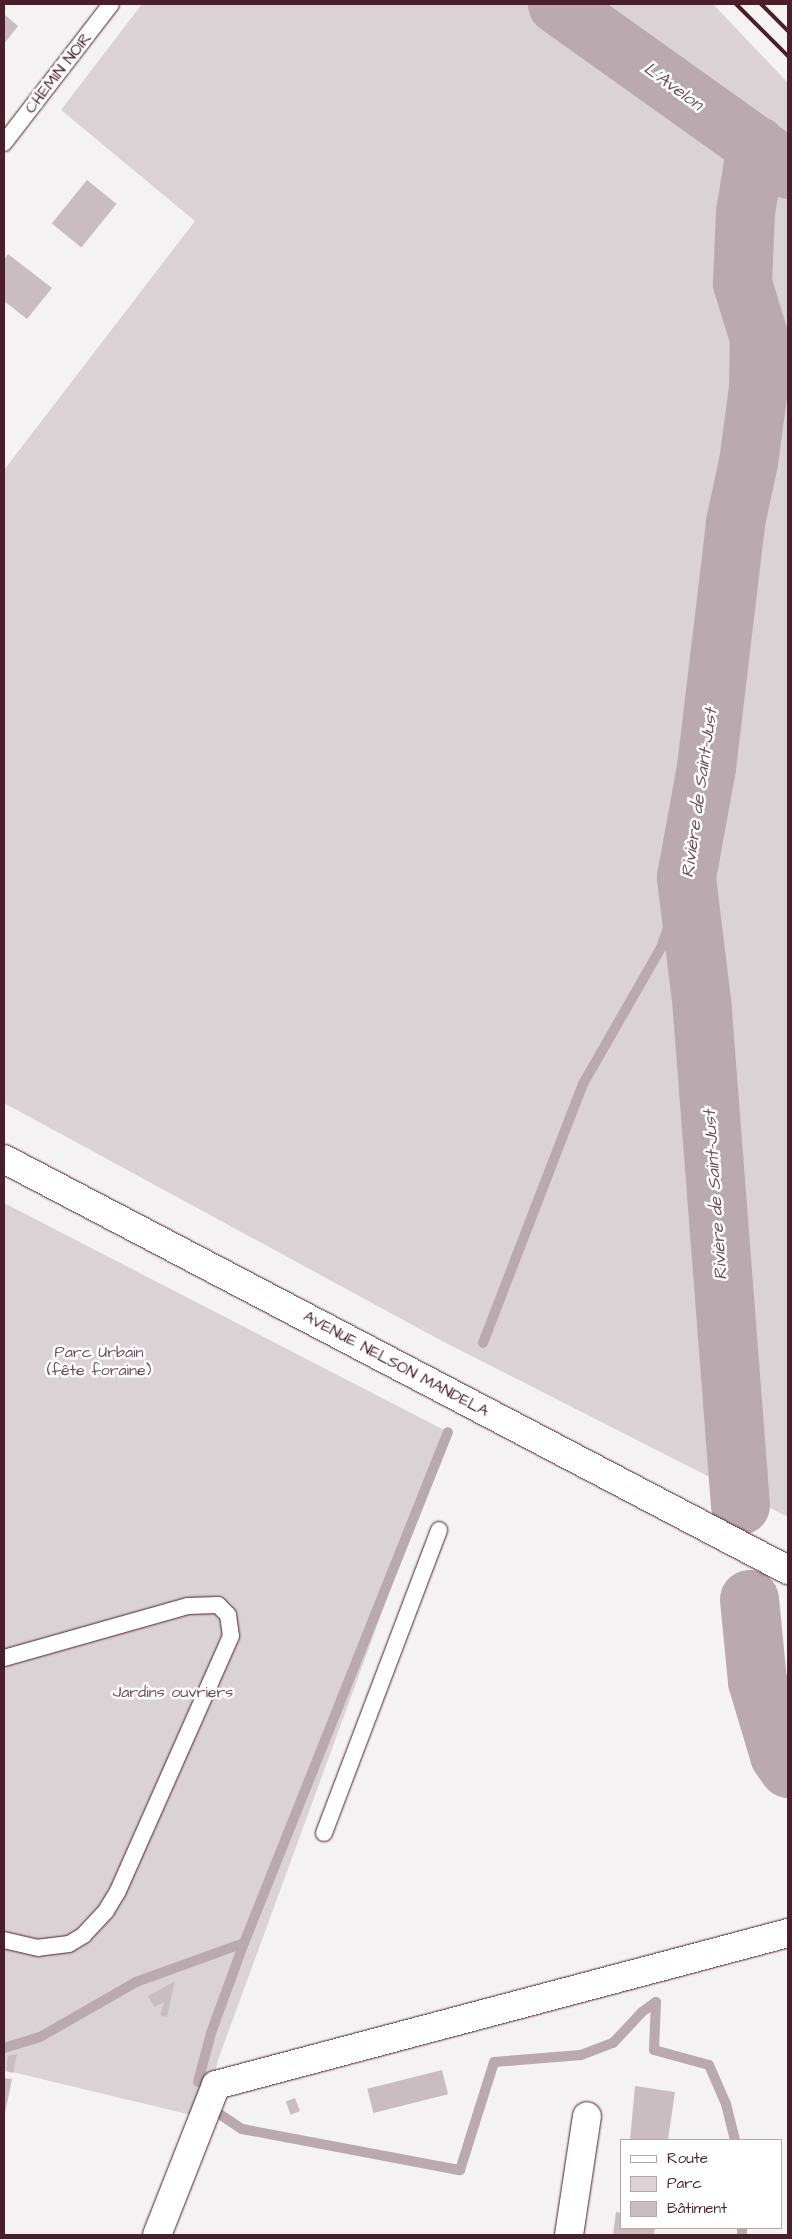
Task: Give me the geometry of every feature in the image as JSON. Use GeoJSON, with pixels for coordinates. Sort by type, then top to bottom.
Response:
{"type":"FeatureCollection","features":[{"type":"Feature","properties":{"kind":"street","name":"AVENUE NELSON MANDELA"},"geometry":{"type":"LineString","coordinates":[[4,1159],[788,1570]]}},
{"type":"Feature","properties":{"kind":"street"},"geometry":{"type":"LineString","coordinates":[[157,2235],[216,2085],[788,1933]]}},
{"type":"Feature","properties":{"kind":"street"},"geometry":{"type":"LineString","coordinates":[[569,2235],[587,2116]]}},
{"type":"Feature","properties":{"kind":"lane","name":"CHEMIN NOIR"},"geometry":{"type":"LineString","coordinates":[[4,143],[111,4]]}},
{"type":"Feature","properties":{"kind":"lane"},"geometry":{"type":"LineString","coordinates":[[324,1833],[439,1530]]}},
{"type":"Feature","properties":{"kind":"lane"},"geometry":{"type":"LineString","coordinates":[[4,1658],[188,1606],[218,1605],[228,1615],[231,1636],[118,1891],[106,1911],[84,1935],[69,1944],[38,1948],[4,1940]]}},
{"type":"Feature","properties":{"kind":"green space"},"geometry":{"type":"Polygon","coordinates":[[[142,4],[713,4],[788,83],[788,1517],[442,1341],[4,1103],[4,470],[195,221],[61,110],[142,4]]]}},
{"type":"Feature","properties":{"kind":"green space","name":"Jardins ouvriers"},"geometry":{"type":"Polygon","coordinates":[[[4,1203],[448,1432],[218,2060],[204,2118],[4,2070],[4,1203]]]}},
{"type":"Feature","properties":{"kind":"building"},"geometry":{"type":"Polygon","coordinates":[[[4,14],[18,26],[4,44],[4,14]]]}},
{"type":"Feature","properties":{"kind":"building"},"geometry":{"type":"Polygon","coordinates":[[[87,180],[117,204],[81,247],[52,224],[87,180]]]}},
{"type":"Feature","properties":{"kind":"building"},"geometry":{"type":"Polygon","coordinates":[[[8,254],[52,288],[27,319],[4,301],[4,260],[8,254]]]}},
{"type":"Feature","properties":{"kind":"building"},"geometry":{"type":"Polygon","coordinates":[[[175,1981],[167,2017],[160,2015],[164,2002],[154,2007],[148,1996],[175,1981]]]}},
{"type":"Feature","properties":{"kind":"building"},"geometry":{"type":"Polygon","coordinates":[[[17,2054],[13,2073],[6,2071],[8,2056],[17,2054]]]}},
{"type":"Feature","properties":{"kind":"building"},"geometry":{"type":"Polygon","coordinates":[[[442,2070],[448,2094],[373,2113],[367,2089],[442,2070]]]}},
{"type":"Feature","properties":{"kind":"building"},"geometry":{"type":"Polygon","coordinates":[[[4,2078],[12,2079],[5,2113],[4,2112],[4,2078]]]}},
{"type":"Feature","properties":{"kind":"building"},"geometry":{"type":"Polygon","coordinates":[[[635,2086],[675,2092],[668,2139],[630,2139],[635,2086]]]}},
{"type":"Feature","properties":{"kind":"building"},"geometry":{"type":"Polygon","coordinates":[[[295,2098],[300,2111],[291,2115],[286,2102],[295,2098]]]}},
{"type":"Feature","properties":{"kind":"building"},"geometry":{"type":"Polygon","coordinates":[[[616,2212],[620,2213],[620,2229],[655,2229],[654,2235],[613,2235],[616,2212]]]}},
{"type":"Feature","properties":{"kind":"waterway","name":"L'Avelon"},"geometry":{"type":"LineString","coordinates":[[557,4],[788,169]]}},
{"type":"Feature","properties":{"kind":"waterway","name":"Rivière de Saint-Just"},"geometry":{"type":"LineString","coordinates":[[740,1505],[702,1008],[686,877],[706,767],[735,522],[748,462],[758,388],[759,338],[742,283],[745,212],[756,145]]}},
{"type":"Feature","properties":{"kind":"waterway"},"geometry":{"type":"LineString","coordinates":[[483,1343],[583,1084],[661,948],[686,877]]}},
{"type":"Feature","properties":{"kind":"waterway"},"geometry":{"type":"LineString","coordinates":[[4,2048],[40,2037],[136,1982],[244,1943],[448,1432]]}},
{"type":"Feature","properties":{"kind":"waterway","name":"Rivière de Saint-Just"},"geometry":{"type":"LineString","coordinates":[[749,1599],[757,1681],[779,1755],[788,1768]]}},
{"type":"Feature","properties":{"kind":"waterway"},"geometry":{"type":"LineString","coordinates":[[198,2082],[211,2033],[244,1943]]}},
{"type":"Feature","properties":{"kind":"waterway"},"geometry":{"type":"LineString","coordinates":[[221,2115],[242,2129],[460,2170],[494,2062],[581,2055],[613,2043],[642,2012],[656,2002],[654,2050],[709,2065],[726,2104],[735,2139]]}},
{"type":"Feature","properties":{"kind":"waterway"},"geometry":{"type":"LineString","coordinates":[[742,2229],[742,2235]]}},
{"type":"Feature","properties":{"kind":"railway"},"geometry":{"type":"LineString","coordinates":[[736,4],[788,56]]}},
{"type":"Feature","properties":{"kind":"railway"},"geometry":{"type":"LineString","coordinates":[[761,4],[788,31]]}},
{"type":"Feature","properties":{"kind":"park label","name":"Parc Urbain (fête foraine)"},"geometry":{"type":"Point","coordinates":[99,1361]}}]}
